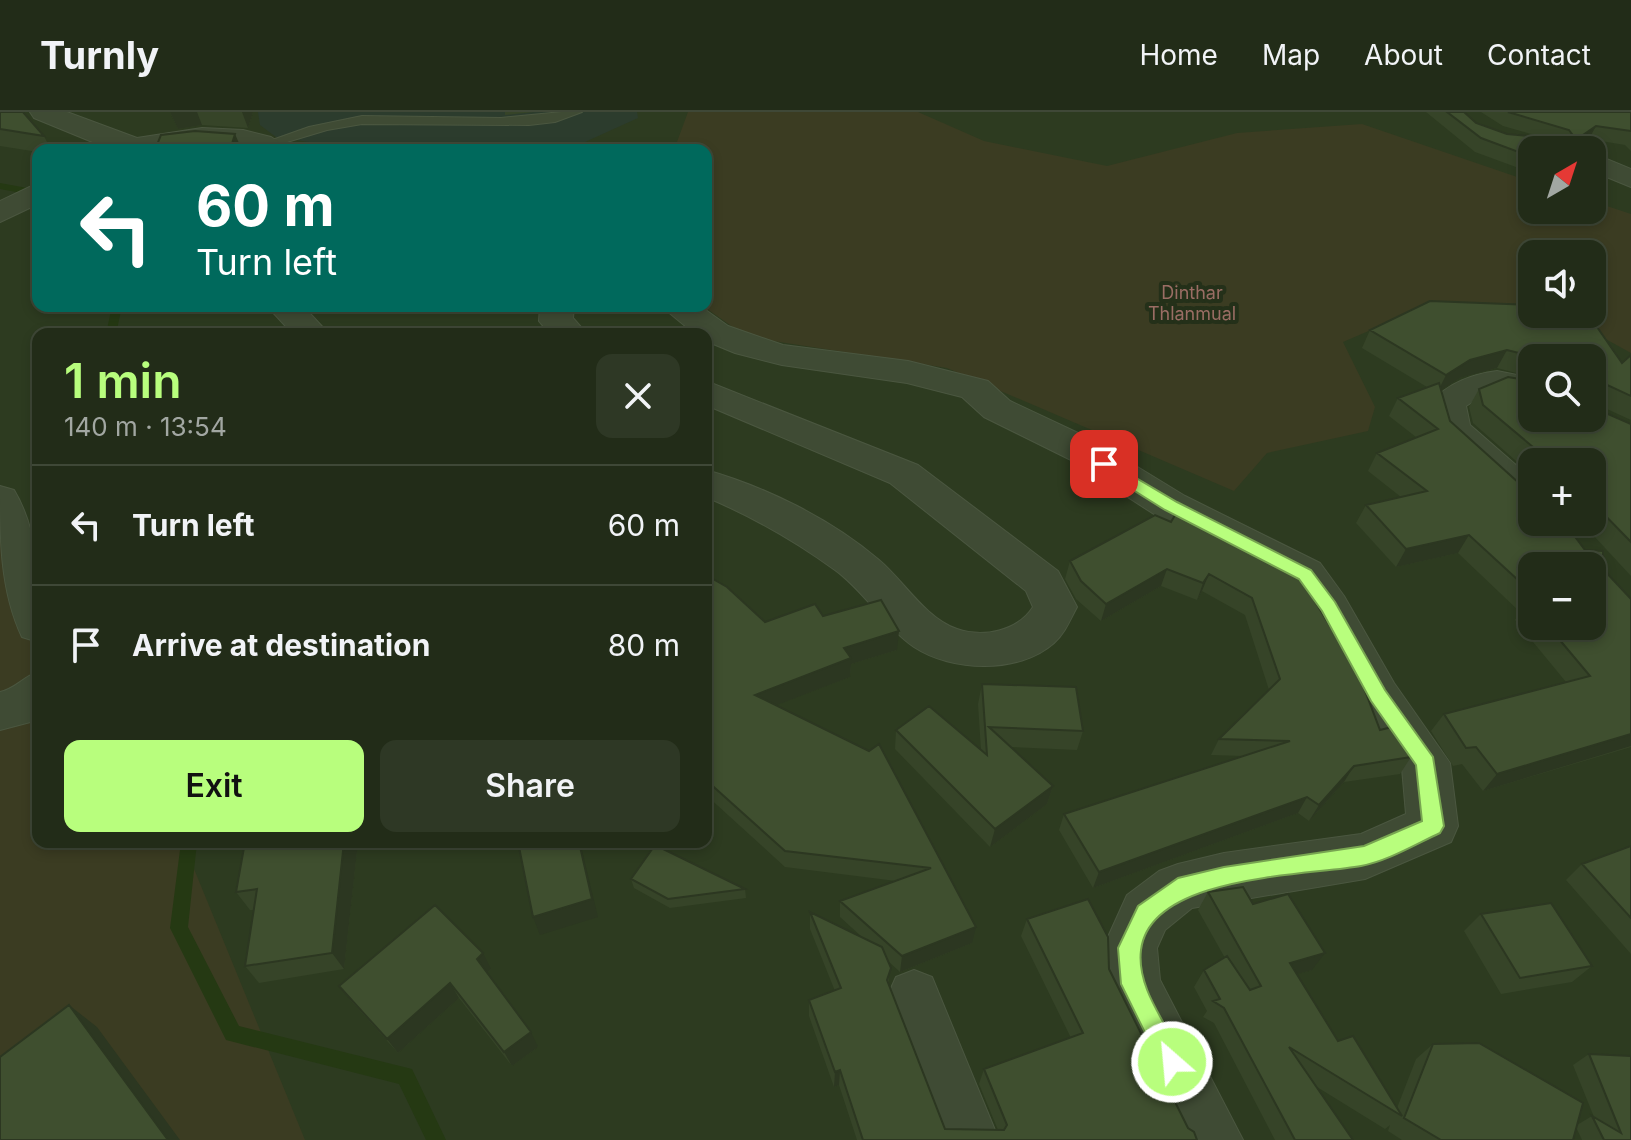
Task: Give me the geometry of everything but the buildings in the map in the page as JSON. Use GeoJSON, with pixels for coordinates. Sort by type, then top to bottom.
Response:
{"type":"FeatureCollection","features":[{"type":"Feature","properties":{"kind":"street"},"geometry":{"type":"LineString","coordinates":[[43,112],[121,144]]}},
{"type":"Feature","properties":{"kind":"street"},"geometry":{"type":"LineString","coordinates":[[160,144],[212,137],[254,144]]}},
{"type":"Feature","properties":{"kind":"street"},"geometry":{"type":"LineString","coordinates":[[1606,154],[1631,154]]}},
{"type":"Feature","properties":{"kind":"street"},"geometry":{"type":"LineString","coordinates":[[1606,167],[1631,179]]}},
{"type":"Feature","properties":{"kind":"street"},"geometry":{"type":"LineString","coordinates":[[290,312],[306,328]]}},
{"type":"Feature","properties":{"kind":"street"},"geometry":{"type":"LineString","coordinates":[[686,312],[709,328]]}},
{"type":"Feature","properties":{"kind":"street"},"geometry":{"type":"LineString","coordinates":[[712,330],[747,346],[782,355],[908,372],[975,389],[997,409],[1082,450],[1171,506],[1305,574],[1329,607],[1378,696],[1426,763],[1433,826],[1365,856],[1224,877],[1178,888],[1146,913],[1130,948],[1132,984],[1212,1140]]}},
{"type":"Feature","properties":{"kind":"street"},"geometry":{"type":"LineString","coordinates":[[1518,383],[1511,380],[1480,381],[1449,403],[1454,429],[1518,486]]}},
{"type":"Feature","properties":{"kind":"street"},"geometry":{"type":"LineString","coordinates":[[712,394],[904,474],[1043,582],[1055,607],[1051,619],[1029,639],[1010,647],[966,646],[934,638],[853,562],[734,493],[712,485]]}},
{"type":"Feature","properties":{"kind":"street"},"geometry":{"type":"LineString","coordinates":[[0,500],[32,605]]}},
{"type":"Feature","properties":{"kind":"street"},"geometry":{"type":"LineString","coordinates":[[0,711],[26,705],[32,698]]}},
{"type":"Feature","properties":{"kind":"street"},"geometry":{"type":"LineString","coordinates":[[914,995],[971,1140]]}},
{"type":"Feature","properties":{"kind":"lane"},"geometry":{"type":"LineString","coordinates":[[279,144],[324,126],[361,120],[515,120],[560,117],[576,112]]}},
{"type":"Feature","properties":{"kind":"shaded area"},"geometry":{"type":"Polygon","coordinates":[[[258,112],[637,112],[638,118],[585,142],[561,144],[321,144],[276,137],[260,125],[258,112]]]}},
{"type":"Feature","properties":{"kind":"green space","name":"Dinthar Thlanmual"},"geometry":{"type":"Polygon","coordinates":[[[688,112],[918,112],[984,141],[1107,166],[1237,133],[1362,124],[1518,177],[1518,224],[1606,224],[1606,206],[1631,214],[1631,353],[1586,328],[1606,328],[1606,240],[1518,240],[1518,319],[1408,314],[1343,342],[1375,407],[1368,431],[1267,453],[1234,491],[947,368],[747,337],[712,312],[712,144],[676,144],[688,112]]]}},
{"type":"Feature","properties":{"kind":"green space"},"geometry":{"type":"Polygon","coordinates":[[[32,524],[32,848],[185,848],[305,1140],[0,1140],[0,532],[32,524]]]}},
{"type":"Feature","properties":{"kind":"waterway"},"geometry":{"type":"LineString","coordinates":[[0,186],[32,192]]}},
{"type":"Feature","properties":{"kind":"waterway"},"geometry":{"type":"LineString","coordinates":[[112,328],[116,312]]}},
{"type":"Feature","properties":{"kind":"waterway"},"geometry":{"type":"LineString","coordinates":[[188,848],[179,928],[233,1034],[405,1076],[436,1140]]}},
{"type":"Feature","properties":{"kind":"route"},"geometry":{"type":"LineString","coordinates":[[1104,464],[1171,506],[1262,549],[1305,574],[1329,607],[1378,696],[1426,763],[1430,795],[1433,826],[1365,856],[1224,877],[1178,888],[1146,913],[1130,948],[1132,984],[1172,1062]]}}]}
